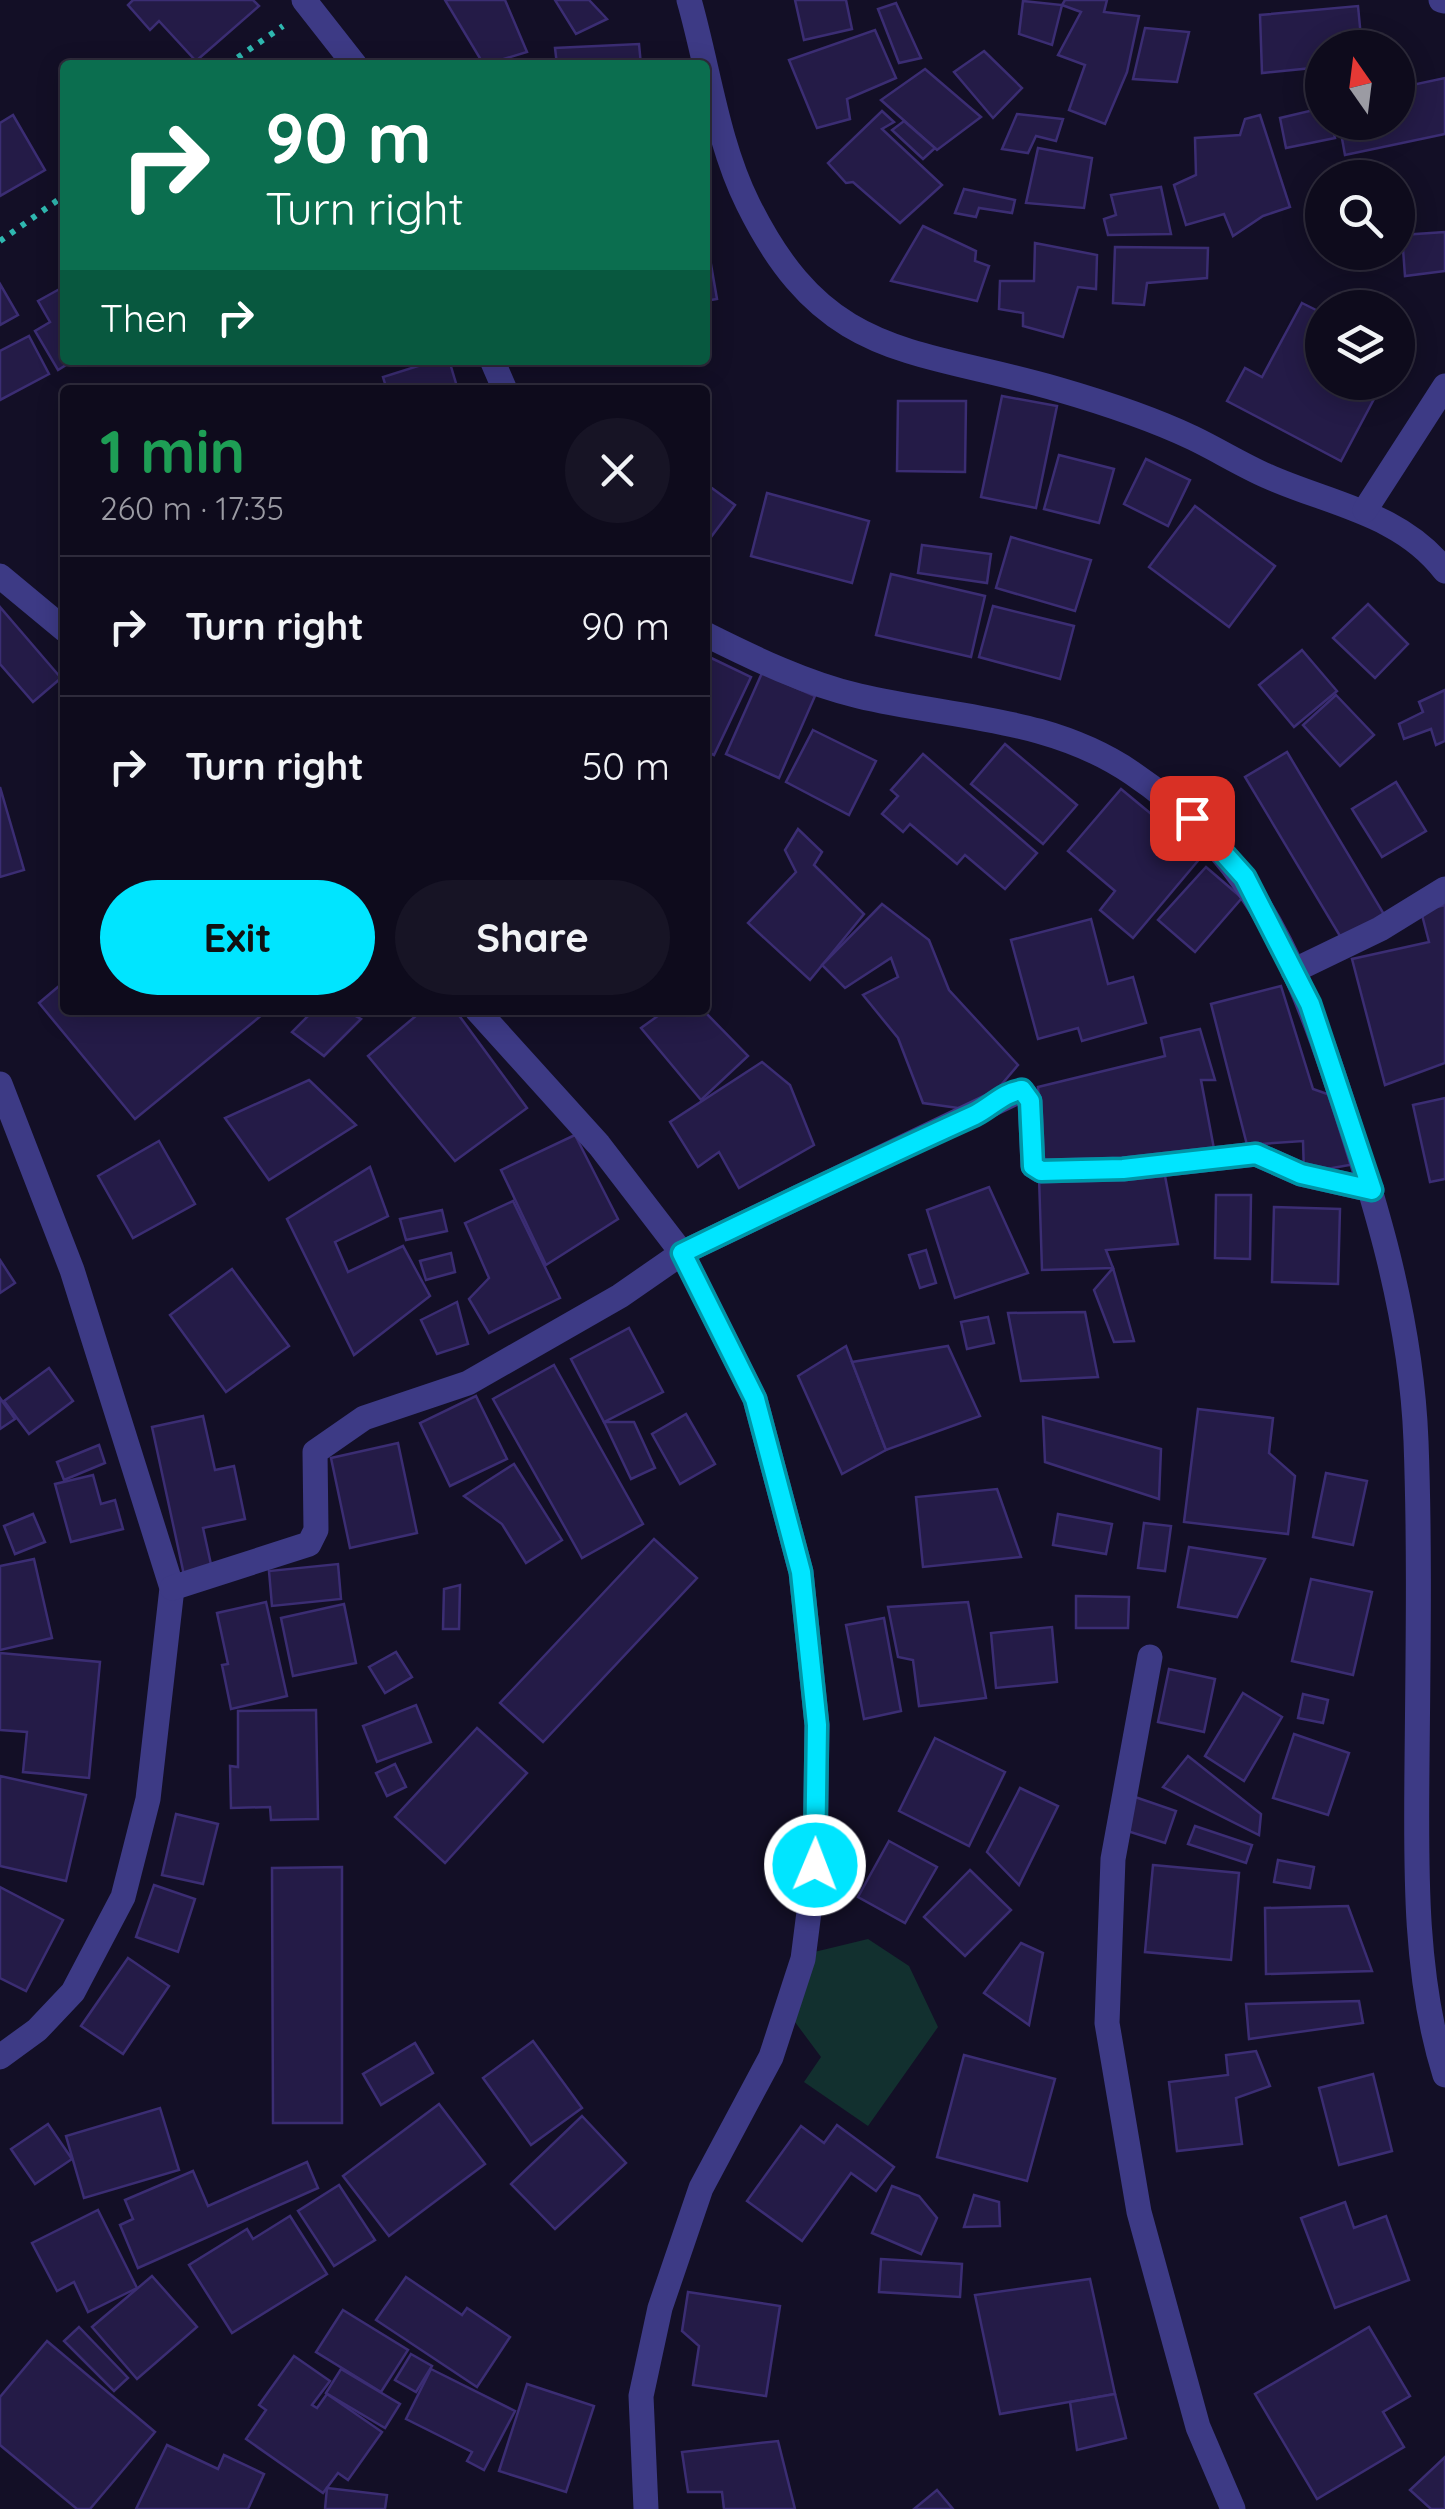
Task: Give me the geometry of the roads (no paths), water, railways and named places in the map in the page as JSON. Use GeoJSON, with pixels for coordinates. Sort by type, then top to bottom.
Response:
{"type":"FeatureCollection","features":[{"type":"Feature","properties":{"kind":"street"},"geometry":{"type":"LineString","coordinates":[[689,0],[706,60]]}},
{"type":"Feature","properties":{"kind":"street"},"geometry":{"type":"LineString","coordinates":[[308,4],[351,60]]}},
{"type":"Feature","properties":{"kind":"street"},"geometry":{"type":"LineString","coordinates":[[710,74],[746,201],[780,261],[829,314],[898,352],[1058,390],[1190,437],[1269,477],[1365,510],[1433,555],[1445,571]]}},
{"type":"Feature","properties":{"kind":"street"},"geometry":{"type":"LineString","coordinates":[[1365,510],[1445,386]]}},
{"type":"Feature","properties":{"kind":"street"},"geometry":{"type":"LineString","coordinates":[[0,576],[60,626]]}},
{"type":"Feature","properties":{"kind":"street"},"geometry":{"type":"LineString","coordinates":[[710,636],[855,695],[1042,729],[1129,770],[1192,818],[1245,877],[1310,1004],[1372,1190],[1406,1325],[1416,1439],[1416,1889],[1436,2047],[1445,2075]]}},
{"type":"Feature","properties":{"kind":"street"},"geometry":{"type":"LineString","coordinates":[[1293,971],[1380,929],[1445,890]]}},
{"type":"Feature","properties":{"kind":"street"},"geometry":{"type":"LineString","coordinates":[[481,1015],[599,1146],[682,1253],[755,1399],[801,1572],[817,1725],[815,1865],[802,1959],[771,2058],[700,2188],[660,2308],[641,2396],[646,2509]]}},
{"type":"Feature","properties":{"kind":"street"},"geometry":{"type":"LineString","coordinates":[[0,1084],[72,1270],[172,1588],[148,1799],[123,1897],[73,1992],[37,2030],[0,2058]]}},
{"type":"Feature","properties":{"kind":"street"},"geometry":{"type":"LineString","coordinates":[[172,1588],[308,1544],[316,1530],[315,1452],[364,1418],[468,1383],[620,1296],[682,1253],[834,1176],[979,1113],[1012,1091],[1022,1090],[1030,1101],[1033,1166],[1041,1171],[1123,1169],[1256,1154],[1301,1174],[1372,1190]]}},
{"type":"Feature","properties":{"kind":"street"},"geometry":{"type":"LineString","coordinates":[[1150,1657],[1113,1859],[1107,2023],[1139,2212],[1198,2427],[1233,2509]]}}]}
